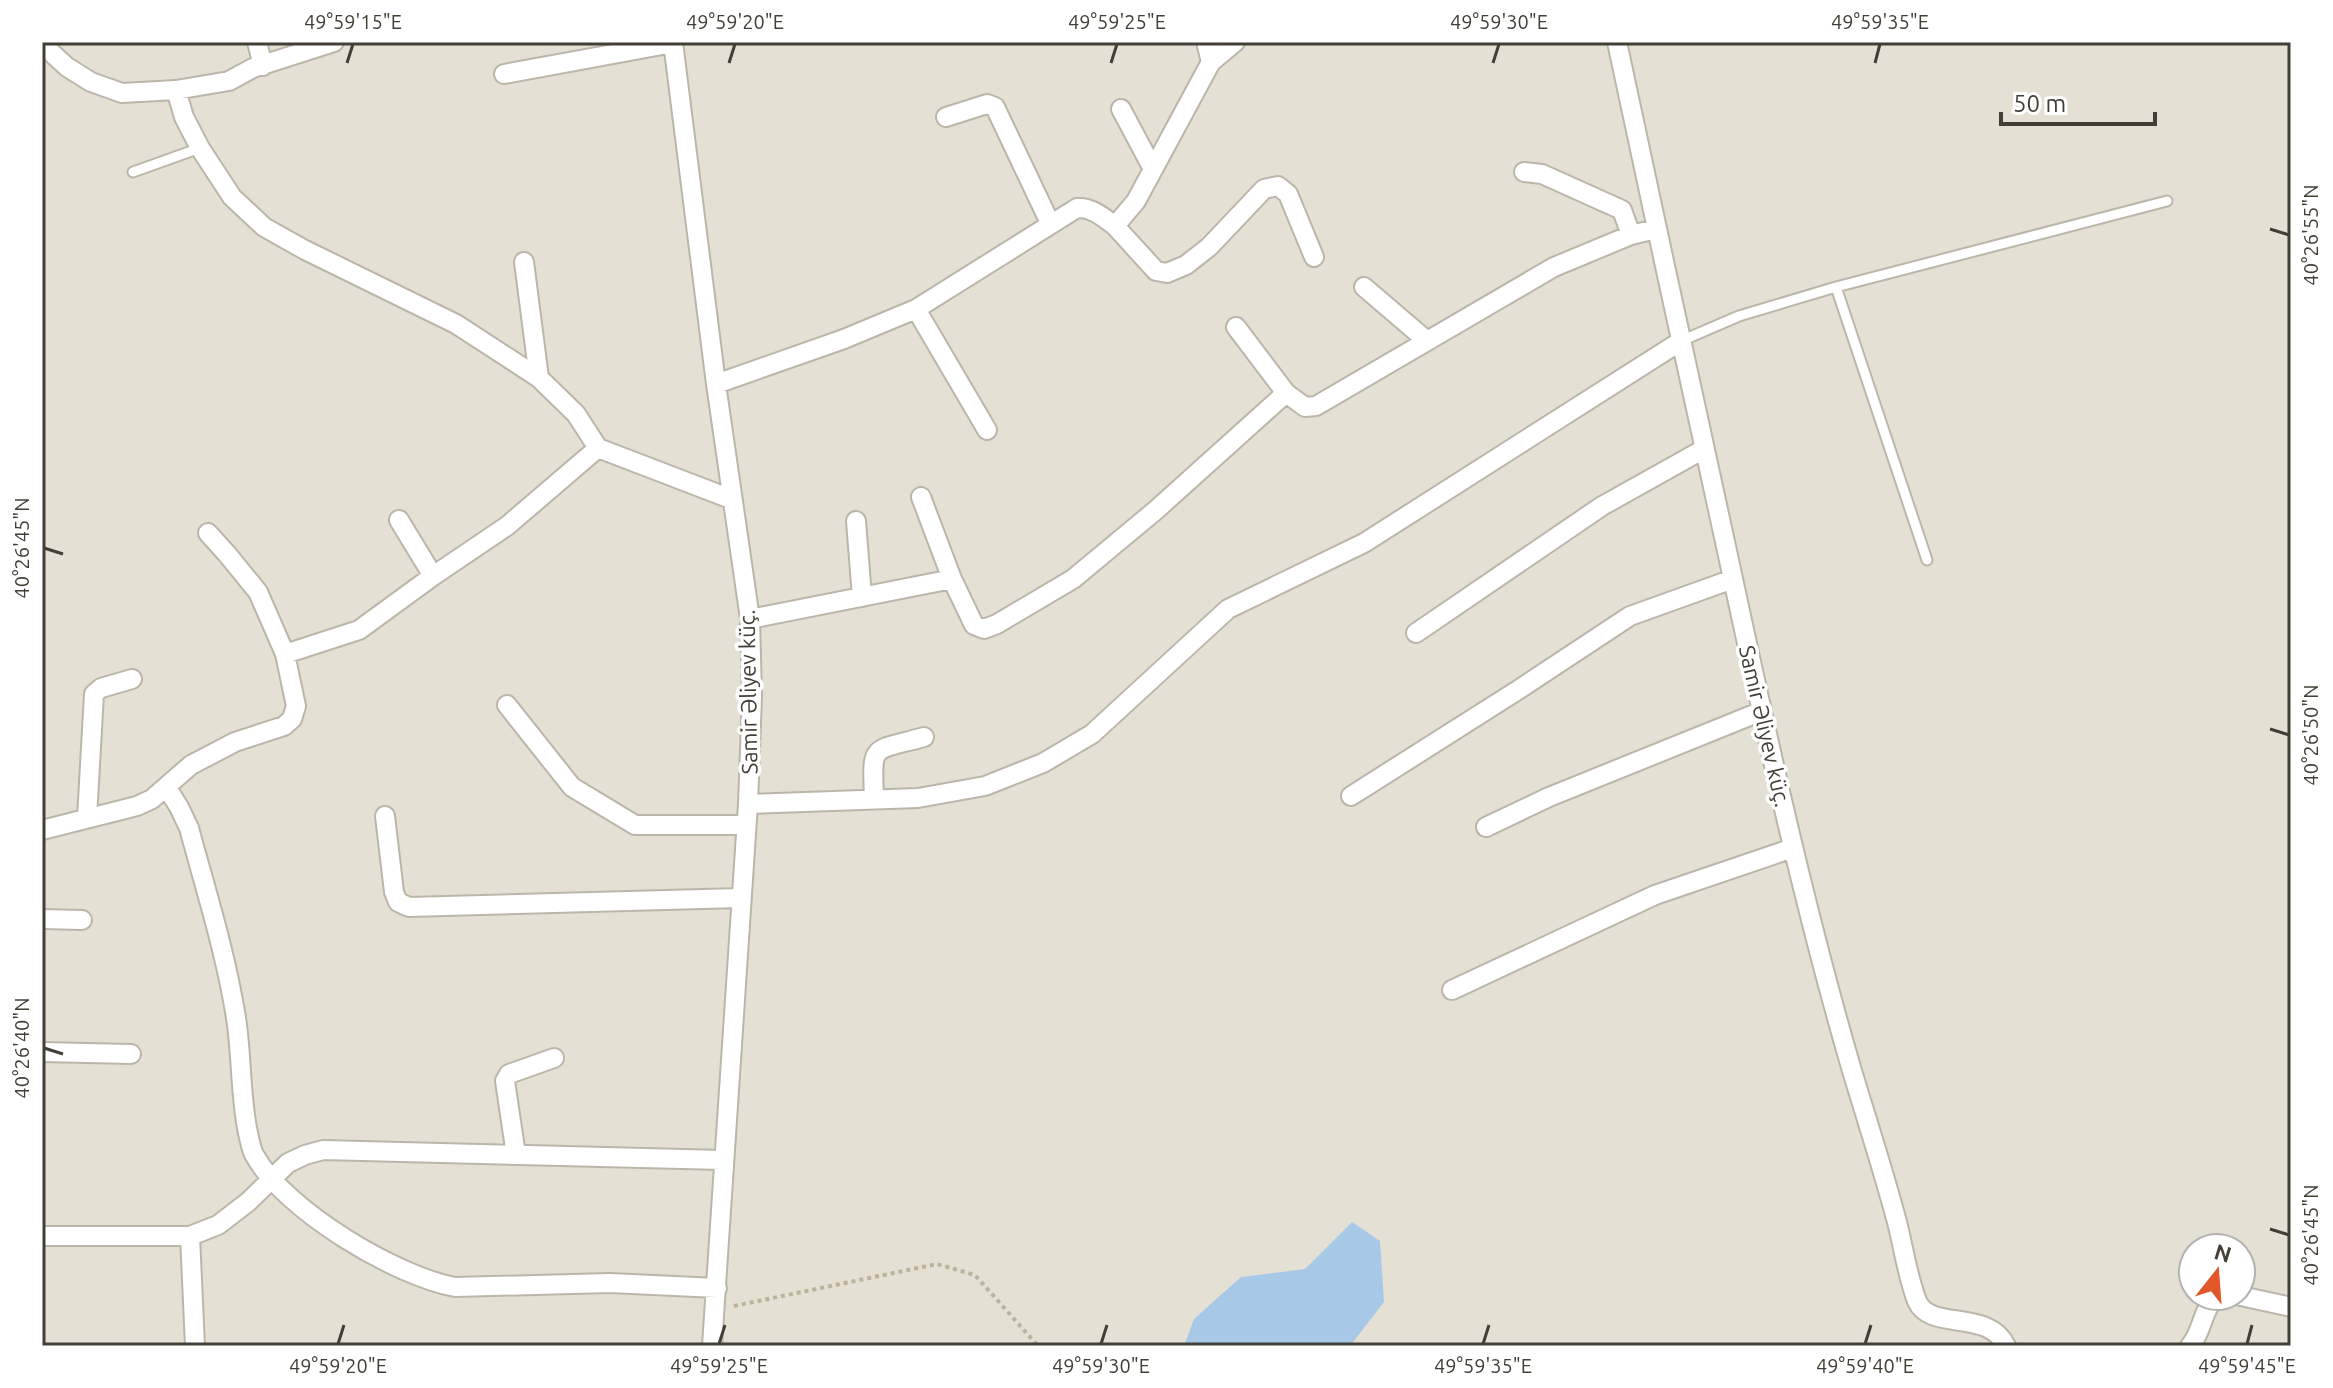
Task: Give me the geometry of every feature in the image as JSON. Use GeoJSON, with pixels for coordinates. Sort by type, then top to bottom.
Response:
{"type":"FeatureCollection","features":[{"type":"Feature","properties":{"kind":"street"},"geometry":{"type":"LineString","coordinates":[[257,42],[263,66]]}},
{"type":"Feature","properties":{"kind":"street"},"geometry":{"type":"LineString","coordinates":[[42,44],[67,67],[91,82],[122,93],[176,90],[229,81],[253,68],[334,42]]}},
{"type":"Feature","properties":{"kind":"street"},"geometry":{"type":"LineString","coordinates":[[1206,42],[1211,62]]}},
{"type":"Feature","properties":{"kind":"street"},"geometry":{"type":"LineString","coordinates":[[1115,226],[1136,201],[1211,62],[1235,42]]}},
{"type":"Feature","properties":{"kind":"street","name":"Samir Əliyev küç."},"geometry":{"type":"LineString","coordinates":[[1617,42],[1812,933],[1919,1305],[1927,1314],[1990,1329],[2002,1338],[2006,1346]]}},
{"type":"Feature","properties":{"kind":"street"},"geometry":{"type":"LineString","coordinates":[[504,74],[673,43]]}},
{"type":"Feature","properties":{"kind":"street","name":"Samir Əliyev küç."},"geometry":{"type":"LineString","coordinates":[[673,43],[731,499],[750,619],[752,696],[748,804],[712,1346]]}},
{"type":"Feature","properties":{"kind":"street"},"geometry":{"type":"LineString","coordinates":[[176,90],[184,117],[200,148],[232,197],[264,227],[456,324],[539,378],[576,414],[598,448],[731,499]]}},
{"type":"Feature","properties":{"kind":"street"},"geometry":{"type":"LineString","coordinates":[[946,117],[987,104],[995,107],[1050,223]]}},
{"type":"Feature","properties":{"kind":"street"},"geometry":{"type":"LineString","coordinates":[[1121,109],[1153,169]]}},
{"type":"Feature","properties":{"kind":"street"},"geometry":{"type":"LineString","coordinates":[[1524,172],[1542,174],[1622,210],[1631,235]]}},
{"type":"Feature","properties":{"kind":"street"},"geometry":{"type":"LineString","coordinates":[[716,384],[844,339],[916,309],[1077,208],[1098,213],[1115,226],[1156,271],[1167,273],[1186,265],[1209,247],[1264,189],[1278,186],[1288,194],[1314,257]]}},
{"type":"Feature","properties":{"kind":"street"},"geometry":{"type":"LineString","coordinates":[[1236,327],[1286,393],[1305,407],[1316,406],[1554,267],[1631,235],[1656,229]]}},
{"type":"Feature","properties":{"kind":"street"},"geometry":{"type":"LineString","coordinates":[[524,262],[539,378]]}},
{"type":"Feature","properties":{"kind":"street"},"geometry":{"type":"LineString","coordinates":[[1364,287],[1426,340]]}},
{"type":"Feature","properties":{"kind":"street"},"geometry":{"type":"LineString","coordinates":[[916,309],[987,430]]}},
{"type":"Feature","properties":{"kind":"street"},"geometry":{"type":"LineString","coordinates":[[748,804],[918,798],[985,786],[1043,763],[1092,734],[1228,609],[1364,543],[1681,341]]}},
{"type":"Feature","properties":{"kind":"street"},"geometry":{"type":"LineString","coordinates":[[921,497],[952,579],[974,625],[984,629],[1073,579],[1156,510],[1286,393]]}},
{"type":"Feature","properties":{"kind":"street"},"geometry":{"type":"LineString","coordinates":[[285,654],[359,630],[507,526],[598,448]]}},
{"type":"Feature","properties":{"kind":"street"},"geometry":{"type":"LineString","coordinates":[[1416,633],[1602,506],[1704,449]]}},
{"type":"Feature","properties":{"kind":"street"},"geometry":{"type":"LineString","coordinates":[[399,520],[433,576]]}},
{"type":"Feature","properties":{"kind":"street"},"geometry":{"type":"LineString","coordinates":[[856,521],[862,597]]}},
{"type":"Feature","properties":{"kind":"street"},"geometry":{"type":"LineString","coordinates":[[42,830],[137,806],[167,788],[180,772],[191,765],[235,742],[284,726],[292,719],[296,706],[285,654],[258,592],[208,533]]}},
{"type":"Feature","properties":{"kind":"street"},"geometry":{"type":"LineString","coordinates":[[750,619],[952,579]]}},
{"type":"Feature","properties":{"kind":"street"},"geometry":{"type":"LineString","coordinates":[[1351,796],[1630,616],[1733,579]]}},
{"type":"Feature","properties":{"kind":"street"},"geometry":{"type":"LineString","coordinates":[[87,818],[94,694],[101,688],[132,679]]}},
{"type":"Feature","properties":{"kind":"street"},"geometry":{"type":"LineString","coordinates":[[507,705],[572,787],[635,825],[746,825]]}},
{"type":"Feature","properties":{"kind":"street"},"geometry":{"type":"LineString","coordinates":[[1486,827],[1549,797],[1762,711]]}},
{"type":"Feature","properties":{"kind":"street"},"geometry":{"type":"LineString","coordinates":[[874,799],[873,757],[878,750],[924,737]]}},
{"type":"Feature","properties":{"kind":"street"},"geometry":{"type":"LineString","coordinates":[[167,788],[189,828],[227,967],[237,1022],[245,1116],[253,1154],[271,1179],[301,1207],[344,1238],[437,1283],[455,1287],[610,1283],[716,1298]]}},
{"type":"Feature","properties":{"kind":"street"},"geometry":{"type":"LineString","coordinates":[[385,816],[394,892],[398,902],[409,907],[740,898]]}},
{"type":"Feature","properties":{"kind":"street"},"geometry":{"type":"LineString","coordinates":[[1452,990],[1655,895],[1793,848]]}},
{"type":"Feature","properties":{"kind":"street"},"geometry":{"type":"LineString","coordinates":[[42,919],[82,920]]}},
{"type":"Feature","properties":{"kind":"street"},"geometry":{"type":"LineString","coordinates":[[42,1052],[131,1054]]}},
{"type":"Feature","properties":{"kind":"street"},"geometry":{"type":"LineString","coordinates":[[516,1155],[505,1081],[509,1074],[554,1058]]}},
{"type":"Feature","properties":{"kind":"street"},"geometry":{"type":"LineString","coordinates":[[42,1236],[190,1236],[218,1225],[248,1202],[288,1163],[323,1150],[723,1160]]}},
{"type":"Feature","properties":{"kind":"street"},"geometry":{"type":"LineString","coordinates":[[190,1236],[195,1346]]}},
{"type":"Feature","properties":{"kind":"street"},"geometry":{"type":"LineString","coordinates":[[2257,1300],[2291,1307]]}},
{"type":"Feature","properties":{"kind":"street"},"geometry":{"type":"LineString","coordinates":[[2190,1346],[2198,1337],[2206,1312]]}},
{"type":"Feature","properties":{"kind":"lane"},"geometry":{"type":"LineString","coordinates":[[133,172],[200,148]]}},
{"type":"Feature","properties":{"kind":"lane"},"geometry":{"type":"LineString","coordinates":[[1681,341],[1739,316],[1836,287],[2167,201]]}},
{"type":"Feature","properties":{"kind":"lane"},"geometry":{"type":"LineString","coordinates":[[1836,287],[1927,560]]}},
{"type":"Feature","properties":{"kind":"path"},"geometry":{"type":"LineString","coordinates":[[716,1298],[757,1302],[937,1264],[975,1275],[1038,1346]]}},
{"type":"Feature","properties":{"kind":"shaded area"},"geometry":{"type":"Polygon","coordinates":[[[42,42],[2291,42],[2291,1346],[42,1346],[42,42]]]}},
{"type":"Feature","properties":{"kind":"water"},"geometry":{"type":"Polygon","coordinates":[[[1352,1222],[1380,1241],[1384,1302],[1350,1346],[1184,1346],[1194,1319],[1241,1277],[1305,1269],[1352,1222]]]}}]}
